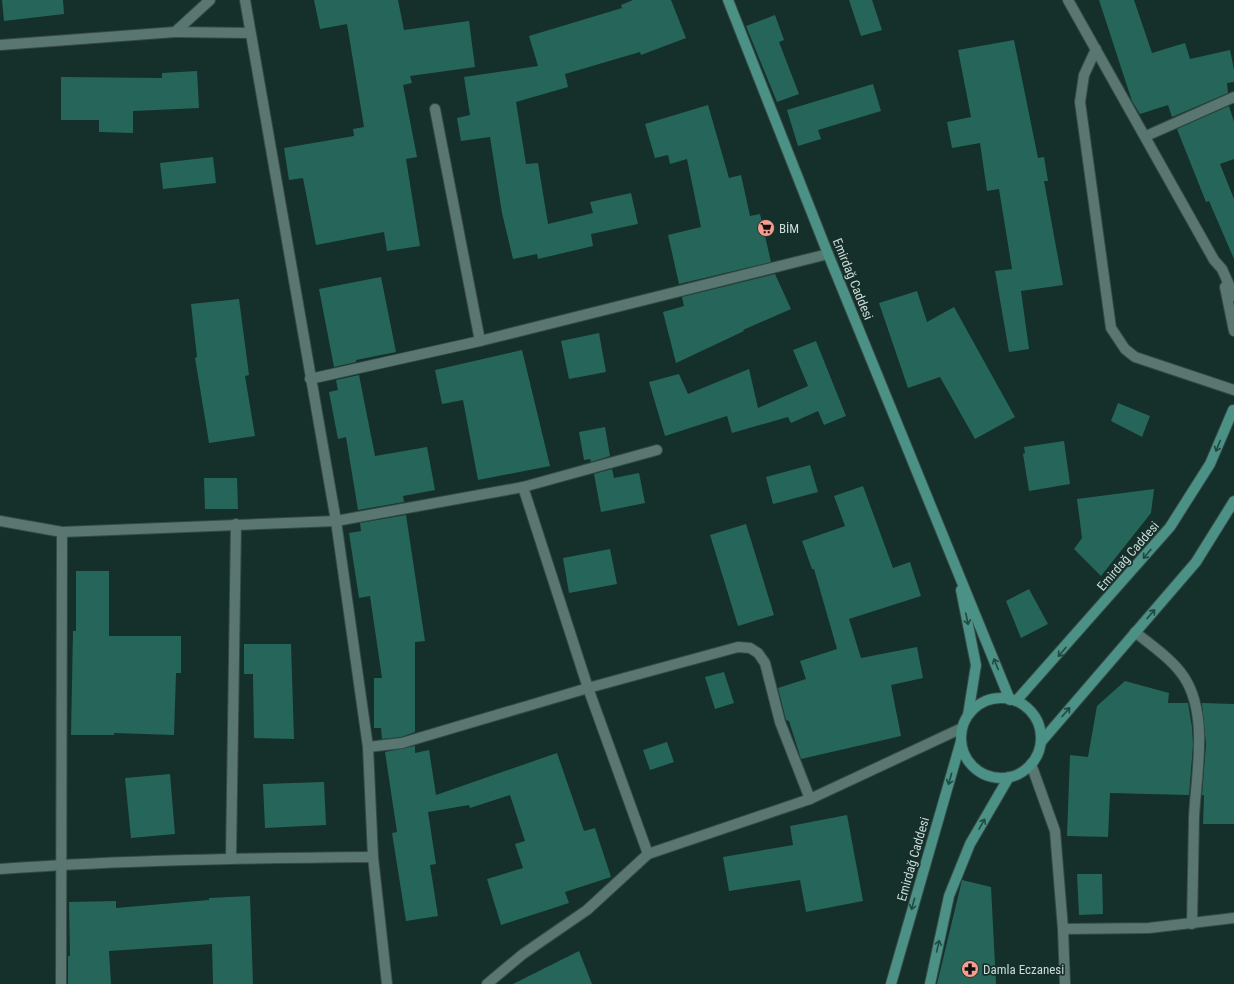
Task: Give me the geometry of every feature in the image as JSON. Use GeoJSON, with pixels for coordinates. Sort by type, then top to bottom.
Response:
{"type":"FeatureCollection","features":[{"type":"Feature","properties":{"kind":"main road","name":"Emirdağ Caddesi"},"geometry":{"type":"LineString","coordinates":[[728,0],[828,254],[956,567]]}},
{"type":"Feature","properties":{"kind":"main road","name":"Emirdağ Caddesi"},"geometry":{"type":"LineString","coordinates":[[891,984],[961,741],[962,728],[968,715],[977,705],[990,700],[1003,698],[1013,700],[1170,527],[1210,464],[1233,412],[1234,399]]}},
{"type":"Feature","properties":{"kind":"main road"},"geometry":{"type":"LineString","coordinates":[[1031,764],[1037,754],[1041,742],[1196,562],[1234,501]]}},
{"type":"Feature","properties":{"kind":"main road"},"geometry":{"type":"LineString","coordinates":[[956,567],[1013,700],[1027,708],[1035,717],[1040,729],[1041,742]]}},
{"type":"Feature","properties":{"kind":"main road"},"geometry":{"type":"LineString","coordinates":[[956,567],[976,665],[968,715]]}},
{"type":"Feature","properties":{"kind":"main road","name":"Emirdağ Caddesi"},"geometry":{"type":"LineString","coordinates":[[961,741],[965,755],[972,766],[990,776],[997,778],[1009,776],[1021,772],[1031,764]]}},
{"type":"Feature","properties":{"kind":"main road"},"geometry":{"type":"LineString","coordinates":[[930,984],[949,896],[970,844],[1009,776]]}},
{"type":"Feature","properties":{"kind":"street"},"geometry":{"type":"LineString","coordinates":[[174,32],[210,0]]}},
{"type":"Feature","properties":{"kind":"street"},"geometry":{"type":"LineString","coordinates":[[245,0],[336,521],[368,747],[373,857],[387,984]]}},
{"type":"Feature","properties":{"kind":"street"},"geometry":{"type":"LineString","coordinates":[[1068,0],[1146,136],[1214,260],[1222,269],[1234,296]]}},
{"type":"Feature","properties":{"kind":"street"},"geometry":{"type":"LineString","coordinates":[[0,45],[174,32],[250,33]]}},
{"type":"Feature","properties":{"kind":"street"},"geometry":{"type":"LineString","coordinates":[[1096,49],[1084,75],[1080,102],[1111,328],[1125,349],[1135,357],[1234,390]]}},
{"type":"Feature","properties":{"kind":"street"},"geometry":{"type":"LineString","coordinates":[[1146,136],[1234,97]]}},
{"type":"Feature","properties":{"kind":"street"},"geometry":{"type":"LineString","coordinates":[[435,110],[480,342]]}},
{"type":"Feature","properties":{"kind":"street"},"geometry":{"type":"LineString","coordinates":[[310,379],[480,342],[828,254]]}},
{"type":"Feature","properties":{"kind":"street"},"geometry":{"type":"LineString","coordinates":[[1222,269],[1234,331]]}},
{"type":"Feature","properties":{"kind":"street"},"geometry":{"type":"LineString","coordinates":[[0,521],[62,532],[336,521],[523,487],[657,450]]}},
{"type":"Feature","properties":{"kind":"street"},"geometry":{"type":"LineString","coordinates":[[523,487],[588,688],[648,854]]}},
{"type":"Feature","properties":{"kind":"street"},"geometry":{"type":"LineString","coordinates":[[231,858],[236,524]]}},
{"type":"Feature","properties":{"kind":"street"},"geometry":{"type":"LineString","coordinates":[[61,984],[62,532]]}},
{"type":"Feature","properties":{"kind":"street"},"geometry":{"type":"LineString","coordinates":[[1135,632],[1173,663],[1185,678],[1198,710],[1199,743],[1194,818],[1192,924]]}},
{"type":"Feature","properties":{"kind":"street"},"geometry":{"type":"LineString","coordinates":[[368,747],[402,743],[588,688],[738,647],[750,648],[758,653],[765,663],[780,722],[810,799]]}},
{"type":"Feature","properties":{"kind":"street"},"geometry":{"type":"LineString","coordinates":[[487,984],[523,954],[587,910],[648,854],[810,799],[962,728]]}},
{"type":"Feature","properties":{"kind":"street"},"geometry":{"type":"LineString","coordinates":[[1031,764],[1055,831],[1063,929],[1065,984]]}},
{"type":"Feature","properties":{"kind":"street"},"geometry":{"type":"LineString","coordinates":[[0,869],[61,864],[231,858],[373,857]]}},
{"type":"Feature","properties":{"kind":"street"},"geometry":{"type":"LineString","coordinates":[[1063,929],[1149,928],[1234,918]]}},
{"type":"Feature","properties":{"kind":"building"},"geometry":{"type":"Polygon","coordinates":[[[2,0],[63,0],[64,14],[4,21],[2,0]]]}},
{"type":"Feature","properties":{"kind":"building"},"geometry":{"type":"Polygon","coordinates":[[[314,0],[398,0],[404,30],[469,21],[475,67],[410,76],[412,83],[403,85],[417,157],[406,159],[420,246],[387,251],[384,232],[316,245],[303,178],[289,180],[284,148],[354,136],[353,129],[364,127],[347,24],[320,29],[314,0]]]}},
{"type":"Feature","properties":{"kind":"building"},"geometry":{"type":"Polygon","coordinates":[[[633,0],[671,0],[686,38],[641,55],[640,52],[565,74],[568,87],[516,102],[526,164],[538,163],[548,224],[593,213],[590,202],[631,193],[638,224],[591,234],[593,246],[538,259],[537,254],[513,259],[502,213],[490,137],[461,141],[457,118],[470,115],[464,77],[538,66],[529,36],[622,8],[621,5],[633,0]]]}},
{"type":"Feature","properties":{"kind":"building"},"geometry":{"type":"Polygon","coordinates":[[[849,0],[872,0],[882,30],[861,36],[849,0]]]}},
{"type":"Feature","properties":{"kind":"building"},"geometry":{"type":"Polygon","coordinates":[[[1099,0],[1134,0],[1152,53],[1185,43],[1190,59],[1230,50],[1234,70],[1234,82],[1227,83],[1228,93],[1172,117],[1168,105],[1140,114],[1132,101],[1099,0]]]}},
{"type":"Feature","properties":{"kind":"building"},"geometry":{"type":"Polygon","coordinates":[[[775,15],[784,40],[779,42],[799,94],[777,102],[746,26],[775,15]]]}},
{"type":"Feature","properties":{"kind":"building"},"geometry":{"type":"Polygon","coordinates":[[[1014,40],[1038,158],[1044,157],[1048,181],[1044,181],[1063,285],[1021,291],[1029,349],[1009,352],[995,271],[1012,269],[999,189],[987,191],[980,143],[952,148],[947,122],[971,117],[958,50],[1014,40]]]}},
{"type":"Feature","properties":{"kind":"building"},"geometry":{"type":"Polygon","coordinates":[[[197,71],[199,108],[133,111],[133,133],[99,132],[99,120],[61,120],[61,77],[162,78],[162,73],[197,71]]]}},
{"type":"Feature","properties":{"kind":"building"},"geometry":{"type":"Polygon","coordinates":[[[873,84],[881,111],[818,130],[821,139],[798,146],[787,110],[873,84]]]}},
{"type":"Feature","properties":{"kind":"building"},"geometry":{"type":"Polygon","coordinates":[[[708,105],[729,178],[741,175],[750,216],[760,214],[771,262],[679,284],[668,235],[701,227],[687,159],[670,164],[668,155],[655,158],[645,124],[708,105]]]}},
{"type":"Feature","properties":{"kind":"building"},"geometry":{"type":"Polygon","coordinates":[[[1229,106],[1234,122],[1234,159],[1220,164],[1234,199],[1234,259],[1209,201],[1206,202],[1177,129],[1229,106]]]}},
{"type":"Feature","properties":{"kind":"building"},"geometry":{"type":"Polygon","coordinates":[[[213,157],[216,183],[163,189],[160,163],[213,157]]]}},
{"type":"Feature","properties":{"kind":"building"},"geometry":{"type":"Polygon","coordinates":[[[775,274],[791,309],[743,330],[744,331],[676,363],[663,312],[684,306],[682,297],[775,274]]]}},
{"type":"Feature","properties":{"kind":"building"},"geometry":{"type":"Polygon","coordinates":[[[381,277],[396,352],[356,360],[356,362],[334,367],[319,289],[381,277]]]}},
{"type":"Feature","properties":{"kind":"building"},"geometry":{"type":"Polygon","coordinates":[[[917,291],[927,322],[954,307],[1015,417],[975,439],[940,377],[908,388],[879,303],[917,291]]]}},
{"type":"Feature","properties":{"kind":"building"},"geometry":{"type":"Polygon","coordinates":[[[239,299],[249,375],[245,376],[255,436],[209,443],[195,358],[197,357],[191,304],[239,299]]]}},
{"type":"Feature","properties":{"kind":"building"},"geometry":{"type":"Polygon","coordinates":[[[599,333],[606,372],[569,379],[561,341],[599,333]]]}},
{"type":"Feature","properties":{"kind":"building"},"geometry":{"type":"Polygon","coordinates":[[[816,341],[846,416],[824,425],[818,411],[791,423],[788,417],[732,433],[727,416],[665,436],[649,382],[679,374],[688,394],[749,369],[758,408],[808,386],[793,350],[816,341]]]}},
{"type":"Feature","properties":{"kind":"building"},"geometry":{"type":"Polygon","coordinates":[[[522,350],[550,466],[478,480],[463,400],[442,404],[435,370],[522,350]]]}},
{"type":"Feature","properties":{"kind":"building"},"geometry":{"type":"Polygon","coordinates":[[[359,375],[375,456],[427,447],[435,490],[403,496],[404,502],[358,510],[346,437],[338,439],[329,392],[338,390],[336,380],[359,375]]]}},
{"type":"Feature","properties":{"kind":"building"},"geometry":{"type":"Polygon","coordinates":[[[1118,403],[1150,416],[1142,437],[1111,421],[1118,403]]]}},
{"type":"Feature","properties":{"kind":"building"},"geometry":{"type":"Polygon","coordinates":[[[605,427],[610,456],[591,462],[590,459],[584,460],[579,432],[605,427]]]}},
{"type":"Feature","properties":{"kind":"building"},"geometry":{"type":"Polygon","coordinates":[[[1064,441],[1070,484],[1029,491],[1023,454],[1025,453],[1024,447],[1064,441]]]}},
{"type":"Feature","properties":{"kind":"building"},"geometry":{"type":"Polygon","coordinates":[[[810,465],[818,492],[773,504],[766,477],[810,465]]]}},
{"type":"Feature","properties":{"kind":"building"},"geometry":{"type":"Polygon","coordinates":[[[612,469],[614,478],[639,473],[645,503],[601,512],[594,474],[612,469]]]}},
{"type":"Feature","properties":{"kind":"building"},"geometry":{"type":"Polygon","coordinates":[[[204,478],[237,478],[238,509],[205,509],[204,478]]]}},
{"type":"Feature","properties":{"kind":"building"},"geometry":{"type":"Polygon","coordinates":[[[863,486],[893,568],[910,562],[921,596],[849,619],[861,658],[917,647],[923,678],[891,685],[901,736],[801,759],[789,721],[786,720],[778,688],[806,679],[800,661],[837,649],[814,569],[812,569],[802,541],[845,526],[834,496],[863,486]]]}},
{"type":"Feature","properties":{"kind":"building"},"geometry":{"type":"Polygon","coordinates":[[[1154,489],[1151,513],[1101,576],[1074,549],[1082,538],[1077,499],[1154,489]]]}},
{"type":"Feature","properties":{"kind":"building"},"geometry":{"type":"Polygon","coordinates":[[[406,515],[425,641],[415,642],[415,732],[401,737],[382,739],[381,728],[374,728],[374,678],[382,678],[370,596],[359,598],[349,533],[361,531],[360,523],[406,515]]]}},
{"type":"Feature","properties":{"kind":"building"},"geometry":{"type":"Polygon","coordinates":[[[746,524],[774,615],[738,626],[710,535],[746,524]]]}},
{"type":"Feature","properties":{"kind":"building"},"geometry":{"type":"Polygon","coordinates":[[[610,549],[617,584],[569,593],[563,558],[610,549]]]}},
{"type":"Feature","properties":{"kind":"building"},"geometry":{"type":"Polygon","coordinates":[[[76,571],[109,571],[109,636],[181,636],[181,673],[176,673],[174,735],[114,733],[114,735],[71,735],[73,631],[76,631],[76,571]]]}},
{"type":"Feature","properties":{"kind":"building"},"geometry":{"type":"Polygon","coordinates":[[[1029,589],[1048,624],[1021,638],[1006,601],[1029,589]]]}},
{"type":"Feature","properties":{"kind":"building"},"geometry":{"type":"Polygon","coordinates":[[[244,644],[291,644],[294,739],[254,738],[253,674],[244,674],[244,644]]]}},
{"type":"Feature","properties":{"kind":"building"},"geometry":{"type":"Polygon","coordinates":[[[724,672],[734,703],[715,709],[705,677],[724,672]]]}},
{"type":"Feature","properties":{"kind":"building"},"geometry":{"type":"Polygon","coordinates":[[[1125,681],[1169,693],[1168,703],[1188,703],[1193,745],[1189,795],[1110,793],[1108,837],[1067,836],[1070,755],[1088,757],[1097,706],[1125,681]]]}},
{"type":"Feature","properties":{"kind":"building"},"geometry":{"type":"Polygon","coordinates":[[[1202,703],[1234,704],[1234,824],[1203,824],[1204,795],[1202,795],[1206,745],[1202,703]]]}},
{"type":"Feature","properties":{"kind":"building"},"geometry":{"type":"Polygon","coordinates":[[[667,742],[674,762],[650,770],[643,750],[667,742]]]}},
{"type":"Feature","properties":{"kind":"building"},"geometry":{"type":"Polygon","coordinates":[[[415,746],[415,753],[429,750],[436,795],[557,753],[584,831],[595,828],[611,877],[565,892],[569,903],[501,925],[487,879],[523,868],[515,844],[525,841],[510,795],[470,808],[469,805],[428,812],[436,864],[430,865],[438,916],[406,921],[392,833],[397,832],[385,752],[415,746]]]}},
{"type":"Feature","properties":{"kind":"building"},"geometry":{"type":"Polygon","coordinates":[[[170,774],[175,834],[131,838],[125,778],[170,774]]]}},
{"type":"Feature","properties":{"kind":"building"},"geometry":{"type":"Polygon","coordinates":[[[324,782],[326,825],[265,828],[263,784],[324,782]]]}},
{"type":"Feature","properties":{"kind":"building"},"geometry":{"type":"Polygon","coordinates":[[[847,815],[863,901],[806,912],[800,880],[729,891],[723,857],[793,845],[790,826],[847,815]]]}},
{"type":"Feature","properties":{"kind":"building"},"geometry":{"type":"Polygon","coordinates":[[[1077,874],[1102,874],[1103,914],[1079,915],[1077,874]]]}},
{"type":"Feature","properties":{"kind":"building"},"geometry":{"type":"Polygon","coordinates":[[[962,880],[991,887],[996,984],[937,984],[962,880]]]}},
{"type":"Feature","properties":{"kind":"building"},"geometry":{"type":"Polygon","coordinates":[[[250,896],[253,984],[213,984],[212,944],[109,951],[111,984],[68,984],[68,956],[70,956],[69,902],[116,901],[116,908],[209,900],[209,898],[250,896]]]}},
{"type":"Feature","properties":{"kind":"building"},"geometry":{"type":"Polygon","coordinates":[[[579,951],[592,984],[513,984],[579,951]]]}},
{"type":"Feature","properties":{"kind":"place","name":"BİM"},"geometry":{"type":"Point","coordinates":[766,228]}},
{"type":"Feature","properties":{"kind":"place","name":"Damla Eczanesi"},"geometry":{"type":"Point","coordinates":[970,969]}}]}
